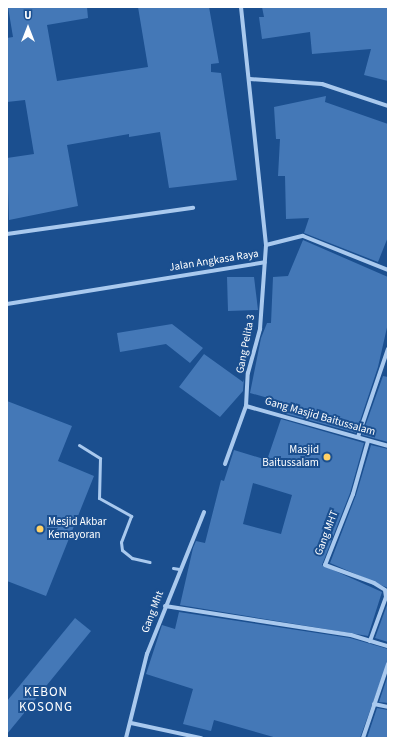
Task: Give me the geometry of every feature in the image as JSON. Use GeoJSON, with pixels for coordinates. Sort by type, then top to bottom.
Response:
{"type":"FeatureCollection","features":[{"type":"Feature","properties":{"kind":"street","name":"Jalan Angkasa Raya"},"geometry":{"type":"LineString","coordinates":[[7,304],[265,262],[266,245],[250,79],[241,7]]}},
{"type":"Feature","properties":{"kind":"street"},"geometry":{"type":"LineString","coordinates":[[250,79],[322,84],[388,106]]}},
{"type":"Feature","properties":{"kind":"street"},"geometry":{"type":"LineString","coordinates":[[7,234],[193,208]]}},
{"type":"Feature","properties":{"kind":"street"},"geometry":{"type":"LineString","coordinates":[[266,245],[303,236],[388,270]]}},
{"type":"Feature","properties":{"kind":"street","name":"Gang Pelita 3"},"geometry":{"type":"LineString","coordinates":[[246,406],[248,373],[260,329],[265,262]]}},
{"type":"Feature","properties":{"kind":"street"},"geometry":{"type":"LineString","coordinates":[[358,437],[388,349]]}},
{"type":"Feature","properties":{"kind":"street"},"geometry":{"type":"LineString","coordinates":[[225,464],[246,406]]}},
{"type":"Feature","properties":{"kind":"street","name":"Gang Masjid Baitussalam"},"geometry":{"type":"LineString","coordinates":[[246,406],[388,446]]}},
{"type":"Feature","properties":{"kind":"street","name":"Gang MHT"},"geometry":{"type":"LineString","coordinates":[[368,441],[353,494],[325,565],[384,590],[386,597],[370,641]]}},
{"type":"Feature","properties":{"kind":"street","name":"Gang Mht"},"geometry":{"type":"LineString","coordinates":[[126,738],[131,723],[147,654],[179,570],[204,512]]}},
{"type":"Feature","properties":{"kind":"street","name":"Gang MHT"},"geometry":{"type":"LineString","coordinates":[[165,606],[370,641],[388,646]]}},
{"type":"Feature","properties":{"kind":"street"},"geometry":{"type":"LineString","coordinates":[[363,738],[388,664]]}},
{"type":"Feature","properties":{"kind":"street"},"geometry":{"type":"LineString","coordinates":[[374,704],[388,707]]}},
{"type":"Feature","properties":{"kind":"street"},"geometry":{"type":"LineString","coordinates":[[131,723],[201,738]]}},
{"type":"Feature","properties":{"kind":"lane"},"geometry":{"type":"LineString","coordinates":[[79,445],[100,458],[99,498],[132,516],[121,542],[122,550],[132,558],[150,562]]}},
{"type":"Feature","properties":{"kind":"lane"},"geometry":{"type":"LineString","coordinates":[[173,568],[179,570]]}},
{"type":"Feature","properties":{"kind":"building"},"geometry":{"type":"Polygon","coordinates":[[[8,7],[87,7],[88,18],[47,25],[57,81],[148,67],[138,7],[209,7],[219,63],[211,64],[211,72],[221,73],[237,180],[169,188],[160,132],[129,137],[129,134],[67,145],[78,206],[9,220],[7,158],[34,154],[25,100],[7,102],[7,38],[13,37],[8,7]]]}},
{"type":"Feature","properties":{"kind":"building"},"geometry":{"type":"Polygon","coordinates":[[[262,7],[388,7],[388,81],[364,75],[371,49],[312,54],[310,32],[262,39],[259,17],[264,17],[262,7]]]}},
{"type":"Feature","properties":{"kind":"building"},"geometry":{"type":"Polygon","coordinates":[[[326,96],[325,102],[388,124],[388,237],[378,262],[304,233],[309,218],[286,219],[285,176],[278,176],[280,139],[276,139],[274,107],[326,96]]]}},
{"type":"Feature","properties":{"kind":"building"},"geometry":{"type":"Polygon","coordinates":[[[303,240],[388,277],[388,323],[378,367],[356,433],[283,413],[286,403],[250,393],[261,338],[267,323],[271,323],[273,277],[288,276],[303,240]]]}},
{"type":"Feature","properties":{"kind":"building"},"geometry":{"type":"Polygon","coordinates":[[[227,277],[254,277],[258,310],[228,311],[227,277]]]}},
{"type":"Feature","properties":{"kind":"building"},"geometry":{"type":"Polygon","coordinates":[[[172,324],[203,348],[190,363],[166,344],[120,352],[117,333],[172,324]]]}},
{"type":"Feature","properties":{"kind":"building"},"geometry":{"type":"Polygon","coordinates":[[[204,354],[243,382],[244,379],[243,391],[220,417],[179,387],[204,354]]]}},
{"type":"Feature","properties":{"kind":"building"},"geometry":{"type":"Polygon","coordinates":[[[383,376],[388,377],[388,442],[362,435],[383,376]]]}},
{"type":"Feature","properties":{"kind":"building","name":"Mesjid Akbar Kemayoran"},"geometry":{"type":"Polygon","coordinates":[[[7,401],[72,426],[58,461],[94,476],[46,596],[7,581],[7,401]]]}},
{"type":"Feature","properties":{"kind":"building"},"geometry":{"type":"Polygon","coordinates":[[[281,419],[364,443],[350,493],[322,565],[382,592],[368,636],[180,605],[193,548],[196,541],[205,543],[221,480],[224,481],[234,450],[267,460],[281,419]],[[253,483],[243,524],[281,534],[292,495],[253,483]]]}},
{"type":"Feature","properties":{"kind":"building"},"geometry":{"type":"Polygon","coordinates":[[[371,445],[388,449],[388,588],[330,563],[356,495],[371,445]]]}},
{"type":"Feature","properties":{"kind":"building"},"geometry":{"type":"Polygon","coordinates":[[[388,602],[388,642],[375,638],[388,602]]]}},
{"type":"Feature","properties":{"kind":"building"},"geometry":{"type":"Polygon","coordinates":[[[179,612],[350,638],[388,649],[388,661],[360,738],[277,738],[214,720],[211,731],[183,724],[193,689],[146,674],[162,625],[175,629],[179,612]]]}},
{"type":"Feature","properties":{"kind":"building"},"geometry":{"type":"Polygon","coordinates":[[[75,618],[91,631],[7,734],[7,701],[75,618]]]}},
{"type":"Feature","properties":{"kind":"building"},"geometry":{"type":"Polygon","coordinates":[[[388,675],[388,703],[379,702],[388,675]]]}},
{"type":"Feature","properties":{"kind":"building"},"geometry":{"type":"Polygon","coordinates":[[[377,708],[388,710],[388,738],[367,738],[377,708]]]}},
{"type":"Feature","properties":{"kind":"place","name":"Masjid Baitussalam"},"geometry":{"type":"Point","coordinates":[327,457]}},
{"type":"Feature","properties":{"kind":"place","name":"Mesjid Akbar Kemayoran"},"geometry":{"type":"Point","coordinates":[40,529]}},
{"type":"Feature","properties":{"kind":"district","name":"KEBON KOSONG"},"geometry":{"type":"Point","coordinates":[46,700]}}]}
